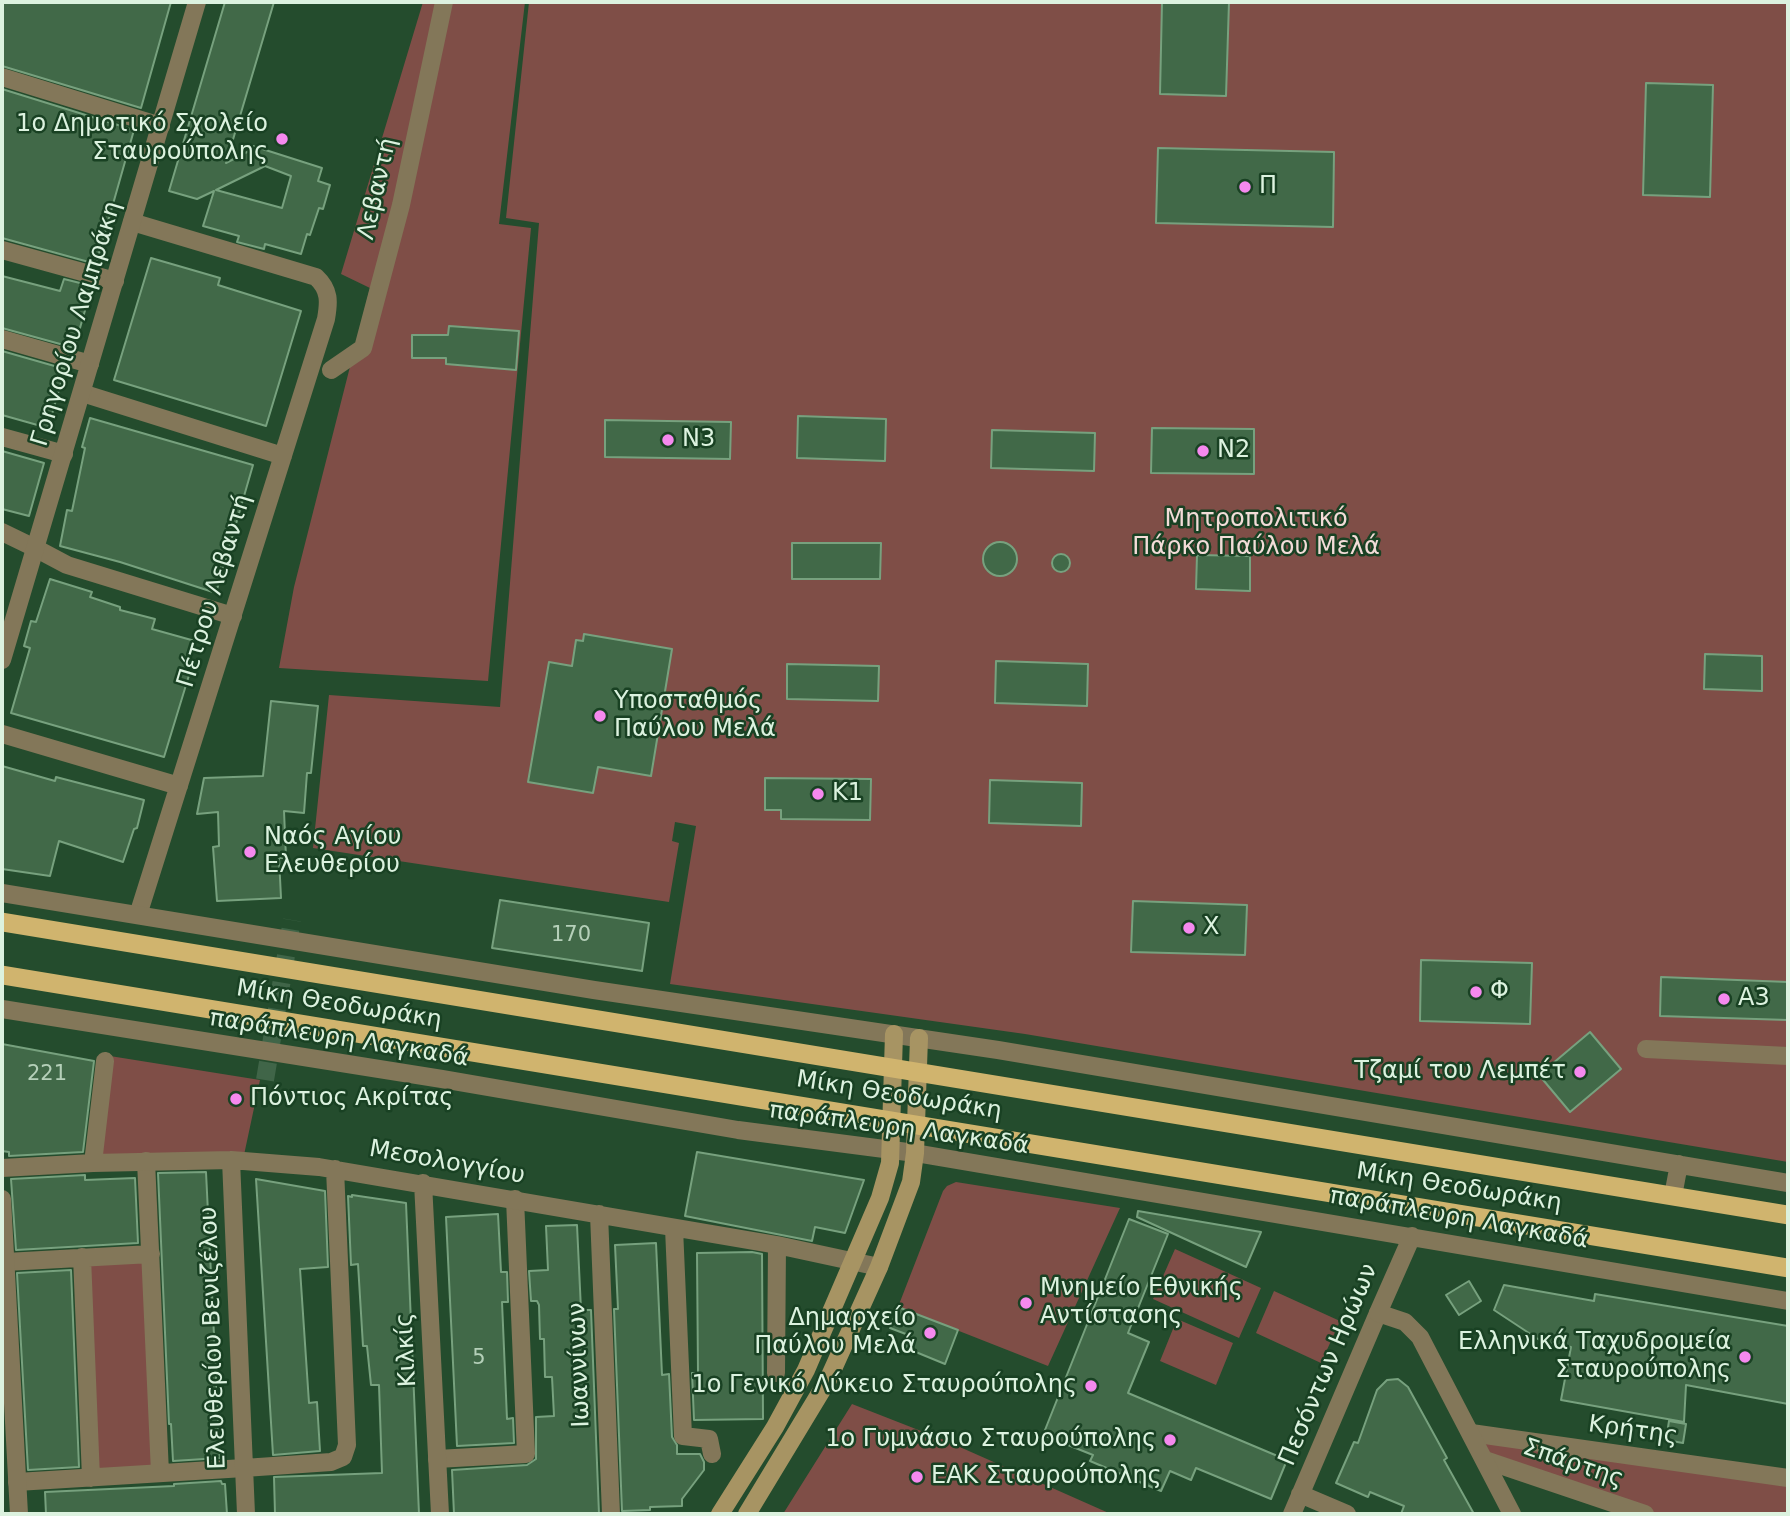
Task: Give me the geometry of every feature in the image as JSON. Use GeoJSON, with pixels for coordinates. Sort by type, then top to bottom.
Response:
{"type":"FeatureCollection","features":[{"type":"Feature","properties":{"kind":"highway","name":"Μίκη Θεοδωράκη"},"geometry":{"type":"LineString","coordinates":[[2,922],[1788,1215]]}},
{"type":"Feature","properties":{"kind":"highway","name":"Μίκη Θεοδωράκη"},"geometry":{"type":"LineString","coordinates":[[2,975],[1788,1268]]}},
{"type":"Feature","properties":{"kind":"main road"},"geometry":{"type":"LineString","coordinates":[[720,1514],[775,1427],[806,1370],[887,1177],[894,1034]]}},
{"type":"Feature","properties":{"kind":"main road"},"geometry":{"type":"LineString","coordinates":[[747,1514],[801,1429],[828,1380],[879,1267],[911,1182],[917,1124],[919,1038]]}},
{"type":"Feature","properties":{"kind":"street","name":"Γρηγορίου Λαμπράκη"},"geometry":{"type":"LineString","coordinates":[[2,660],[6,630],[64,454],[197,2]]}},
{"type":"Feature","properties":{"kind":"street","name":"Λεβαντή"},"geometry":{"type":"LineString","coordinates":[[331,370],[363,348],[401,205],[444,2]]}},
{"type":"Feature","properties":{"kind":"street"},"geometry":{"type":"LineString","coordinates":[[2,76],[161,126]]}},
{"type":"Feature","properties":{"kind":"street","name":"Πέτρου Λεβαντή"},"geometry":{"type":"LineString","coordinates":[[132,222],[311,275],[328,291],[326,319],[138,915]]}},
{"type":"Feature","properties":{"kind":"street"},"geometry":{"type":"LineString","coordinates":[[2,250],[115,281]]}},
{"type":"Feature","properties":{"kind":"street"},"geometry":{"type":"LineString","coordinates":[[2,339],[90,364]]}},
{"type":"Feature","properties":{"kind":"street"},"geometry":{"type":"LineString","coordinates":[[82,393],[283,456]]}},
{"type":"Feature","properties":{"kind":"street"},"geometry":{"type":"LineString","coordinates":[[2,437],[64,454]]}},
{"type":"Feature","properties":{"kind":"street"},"geometry":{"type":"LineString","coordinates":[[2,532],[67,565],[233,616]]}},
{"type":"Feature","properties":{"kind":"street"},"geometry":{"type":"LineString","coordinates":[[2,734],[179,786]]}},
{"type":"Feature","properties":{"kind":"street"},"geometry":{"type":"LineString","coordinates":[[2,893],[594,990],[919,1038],[1788,1183]]}},
{"type":"Feature","properties":{"kind":"street","name":"παράπλευρη Λαγκαδά"},"geometry":{"type":"LineString","coordinates":[[2,1009],[442,1079],[738,1130],[915,1153],[1788,1301]]}},
{"type":"Feature","properties":{"kind":"street"},"geometry":{"type":"LineString","coordinates":[[1646,1049],[1788,1056]]}},
{"type":"Feature","properties":{"kind":"street"},"geometry":{"type":"LineString","coordinates":[[93,1163],[106,1061]]}},
{"type":"Feature","properties":{"kind":"street","name":"Μεσολογγίου"},"geometry":{"type":"LineString","coordinates":[[2,1168],[231,1160],[335,1169],[777,1245],[879,1267]]}},
{"type":"Feature","properties":{"kind":"street","name":"Ελευθερίου Βενιζέλου"},"geometry":{"type":"LineString","coordinates":[[231,1160],[246,1514]]}},
{"type":"Feature","properties":{"kind":"street"},"geometry":{"type":"LineString","coordinates":[[146,1161],[160,1474]]}},
{"type":"Feature","properties":{"kind":"street"},"geometry":{"type":"LineString","coordinates":[[1673,1196],[1679,1164]]}},
{"type":"Feature","properties":{"kind":"street"},"geometry":{"type":"LineString","coordinates":[[17,1482],[331,1462],[343,1457],[347,1445],[335,1169]]}},
{"type":"Feature","properties":{"kind":"street","name":"Κιλκίς"},"geometry":{"type":"LineString","coordinates":[[423,1183],[440,1514]]}},
{"type":"Feature","properties":{"kind":"street"},"geometry":{"type":"LineString","coordinates":[[2,1199],[19,1514]]}},
{"type":"Feature","properties":{"kind":"street"},"geometry":{"type":"LineString","coordinates":[[437,1459],[526,1454],[515,1199]]}},
{"type":"Feature","properties":{"kind":"street","name":"Ιωαννίνων"},"geometry":{"type":"LineString","coordinates":[[599,1214],[611,1514]]}},
{"type":"Feature","properties":{"kind":"street"},"geometry":{"type":"LineString","coordinates":[[674,1228],[683,1436],[709,1439],[712,1454]]}},
{"type":"Feature","properties":{"kind":"street","name":"Πεσόντων Ηρώων"},"geometry":{"type":"LineString","coordinates":[[1292,1514],[1412,1236]]}},
{"type":"Feature","properties":{"kind":"street"},"geometry":{"type":"LineString","coordinates":[[776,1373],[777,1245]]}},
{"type":"Feature","properties":{"kind":"street"},"geometry":{"type":"LineString","coordinates":[[6,1262],[150,1254]]}},
{"type":"Feature","properties":{"kind":"street"},"geometry":{"type":"LineString","coordinates":[[82,1257],[91,1478]]}},
{"type":"Feature","properties":{"kind":"street"},"geometry":{"type":"LineString","coordinates":[[1378,1313],[1405,1322],[1420,1338],[1513,1514]]}},
{"type":"Feature","properties":{"kind":"street"},"geometry":{"type":"LineString","coordinates":[[806,1370],[828,1380]]}},
{"type":"Feature","properties":{"kind":"street","name":"Κρήτης"},"geometry":{"type":"LineString","coordinates":[[1471,1433],[1788,1478]]}},
{"type":"Feature","properties":{"kind":"street","name":"Σπάρτης"},"geometry":{"type":"LineString","coordinates":[[1485,1460],[1645,1514]]}},
{"type":"Feature","properties":{"kind":"street"},"geometry":{"type":"LineString","coordinates":[[1300,1494],[1347,1514]]}},
{"type":"Feature","properties":{"kind":"green space"},"geometry":{"type":"Polygon","coordinates":[[[423,2],[525,2],[499,224],[531,228],[488,681],[279,668],[294,587],[370,288],[341,274],[423,2]]]}},
{"type":"Feature","properties":{"kind":"green space","name":"Μητροπολιτικό Πάρκο Παύλου Μελά"},"geometry":{"type":"Polygon","coordinates":[[[529,2],[1788,2],[1788,1162],[1025,1034],[670,984],[696,826],[675,822],[672,841],[679,843],[669,902],[313,848],[329,695],[500,707],[539,223],[506,218],[529,2]]]}},
{"type":"Feature","properties":{"kind":"green space"},"geometry":{"type":"Polygon","coordinates":[[[110,1056],[260,1080],[244,1155],[97,1157],[110,1056]]]}},
{"type":"Feature","properties":{"kind":"green space"},"geometry":{"type":"Polygon","coordinates":[[[956,1182],[1120,1208],[1048,1366],[898,1307],[943,1191],[956,1182]]]}},
{"type":"Feature","properties":{"kind":"green space"},"geometry":{"type":"Polygon","coordinates":[[[1175,1249],[1261,1288],[1239,1338],[1153,1299],[1175,1249]]]}},
{"type":"Feature","properties":{"kind":"green space"},"geometry":{"type":"Polygon","coordinates":[[[145,1259],[155,1468],[98,1471],[88,1262],[145,1259]]]}},
{"type":"Feature","properties":{"kind":"green space"},"geometry":{"type":"Polygon","coordinates":[[[1274,1291],[1340,1321],[1321,1363],[1256,1333],[1274,1291]]]}},
{"type":"Feature","properties":{"kind":"green space"},"geometry":{"type":"Polygon","coordinates":[[[1177,1319],[1233,1343],[1216,1385],[1160,1361],[1177,1319]]]}},
{"type":"Feature","properties":{"kind":"green space","name":"EAK Σταυρούπολης"},"geometry":{"type":"Polygon","coordinates":[[[852,1404],[944,1440],[1111,1514],[783,1514],[852,1404]]]}},
{"type":"Feature","properties":{"kind":"green space"},"geometry":{"type":"Polygon","coordinates":[[[1471,1433],[1788,1478],[1788,1514],[1645,1514],[1485,1460],[1471,1433]]]}},
{"type":"Feature","properties":{"kind":"building"},"geometry":{"type":"Polygon","coordinates":[[[2,2],[171,2],[141,108],[2,66],[2,2]]]}},
{"type":"Feature","properties":{"kind":"building"},"geometry":{"type":"Polygon","coordinates":[[[225,2],[274,2],[226,163],[251,150],[253,146],[322,168],[318,181],[330,185],[323,209],[319,208],[301,254],[265,244],[264,249],[237,242],[239,236],[203,226],[214,191],[197,199],[169,191],[225,2]],[[265,166],[216,190],[282,208],[291,176],[265,166]]]}},
{"type":"Feature","properties":{"kind":"building"},"geometry":{"type":"Polygon","coordinates":[[[1162,2],[1229,2],[1226,96],[1160,94],[1162,2]]]}},
{"type":"Feature","properties":{"kind":"building"},"geometry":{"type":"Polygon","coordinates":[[[1646,83],[1713,85],[1710,197],[1643,195],[1646,83]]]}},
{"type":"Feature","properties":{"kind":"building"},"geometry":{"type":"Polygon","coordinates":[[[2,89],[134,130],[96,264],[2,238],[2,89]]]}},
{"type":"Feature","properties":{"kind":"building","name":"Π"},"geometry":{"type":"Polygon","coordinates":[[[1158,148],[1334,152],[1333,227],[1156,223],[1158,148]]]}},
{"type":"Feature","properties":{"kind":"building"},"geometry":{"type":"Polygon","coordinates":[[[151,258],[220,278],[218,285],[301,311],[266,426],[114,380],[151,258]]]}},
{"type":"Feature","properties":{"kind":"building"},"geometry":{"type":"Polygon","coordinates":[[[2,276],[60,291],[64,279],[92,286],[76,342],[73,341],[71,347],[2,328],[2,276]]]}},
{"type":"Feature","properties":{"kind":"building"},"geometry":{"type":"Polygon","coordinates":[[[449,326],[519,331],[516,370],[446,364],[446,358],[412,358],[412,335],[448,335],[449,326]]]}},
{"type":"Feature","properties":{"kind":"building"},"geometry":{"type":"Polygon","coordinates":[[[2,351],[65,369],[48,428],[2,415],[2,351]]]}},
{"type":"Feature","properties":{"kind":"building"},"geometry":{"type":"Polygon","coordinates":[[[798,416],[886,419],[885,461],[797,458],[798,416]]]}},
{"type":"Feature","properties":{"kind":"building"},"geometry":{"type":"Polygon","coordinates":[[[90,418],[253,465],[216,593],[60,546],[67,510],[72,511],[85,448],[82,447],[90,418]]]}},
{"type":"Feature","properties":{"kind":"building","name":"Ν3"},"geometry":{"type":"Polygon","coordinates":[[[605,420],[731,422],[730,459],[605,457],[605,420]]]}},
{"type":"Feature","properties":{"kind":"building","name":"Ν2"},"geometry":{"type":"Polygon","coordinates":[[[1152,428],[1254,429],[1254,474],[1151,473],[1152,428]]]}},
{"type":"Feature","properties":{"kind":"building"},"geometry":{"type":"Polygon","coordinates":[[[992,430],[1095,433],[1094,471],[991,468],[992,430]]]}},
{"type":"Feature","properties":{"kind":"building"},"geometry":{"type":"Polygon","coordinates":[[[2,451],[44,463],[29,516],[2,509],[2,451]]]}},
{"type":"Feature","properties":{"kind":"building"},"geometry":{"type":"Polygon","coordinates":[[[1000,542],[1012,547],[1017,559],[1012,571],[1000,576],[988,571],[983,559],[988,547],[1000,542]]]}},
{"type":"Feature","properties":{"kind":"building"},"geometry":{"type":"Polygon","coordinates":[[[792,543],[881,543],[880,579],[792,579],[792,543]]]}},
{"type":"Feature","properties":{"kind":"building"},"geometry":{"type":"Polygon","coordinates":[[[1057,554],[1065,554],[1070,563],[1068,570],[1057,572],[1052,567],[1052,559],[1057,554]]]}},
{"type":"Feature","properties":{"kind":"building"},"geometry":{"type":"Polygon","coordinates":[[[1197,555],[1250,556],[1250,591],[1196,589],[1197,555]]]}},
{"type":"Feature","properties":{"kind":"building"},"geometry":{"type":"Polygon","coordinates":[[[50,579],[92,592],[90,597],[120,607],[120,610],[155,619],[152,629],[195,641],[186,671],[190,672],[164,757],[11,713],[30,648],[24,646],[31,621],[36,622],[50,579]]]}},
{"type":"Feature","properties":{"kind":"building","name":"Υποσταθμός Παύλου Μελά"},"geometry":{"type":"Polygon","coordinates":[[[584,634],[672,649],[651,776],[598,767],[593,793],[528,782],[549,662],[572,666],[576,640],[583,641],[584,634]]]}},
{"type":"Feature","properties":{"kind":"building"},"geometry":{"type":"Polygon","coordinates":[[[1705,654],[1762,656],[1762,691],[1704,689],[1705,654]]]}},
{"type":"Feature","properties":{"kind":"building"},"geometry":{"type":"Polygon","coordinates":[[[996,661],[1088,664],[1087,706],[995,703],[996,661]]]}},
{"type":"Feature","properties":{"kind":"building"},"geometry":{"type":"Polygon","coordinates":[[[787,664],[879,666],[878,701],[787,699],[787,664]]]}},
{"type":"Feature","properties":{"kind":"building"},"geometry":{"type":"Polygon","coordinates":[[[271,701],[318,706],[311,773],[307,773],[304,813],[284,811],[286,858],[279,858],[281,898],[217,901],[213,847],[219,846],[218,812],[197,814],[204,778],[263,776],[271,701]]]}},
{"type":"Feature","properties":{"kind":"building"},"geometry":{"type":"Polygon","coordinates":[[[2,766],[55,781],[56,777],[144,800],[137,828],[134,829],[123,862],[59,841],[50,876],[2,869],[2,766]]]}},
{"type":"Feature","properties":{"kind":"building","name":"Κ1"},"geometry":{"type":"Polygon","coordinates":[[[765,778],[871,779],[870,820],[781,819],[781,810],[765,810],[765,778]]]}},
{"type":"Feature","properties":{"kind":"building"},"geometry":{"type":"Polygon","coordinates":[[[990,780],[1082,783],[1081,826],[989,823],[990,780]]]}},
{"type":"Feature","properties":{"kind":"building"},"geometry":{"type":"Polygon","coordinates":[[[500,900],[649,923],[642,971],[492,948],[500,900]]]}},
{"type":"Feature","properties":{"kind":"building","name":"Χ"},"geometry":{"type":"Polygon","coordinates":[[[1133,901],[1247,905],[1245,955],[1131,952],[1133,901]]]}},
{"type":"Feature","properties":{"kind":"building","name":"Φ"},"geometry":{"type":"Polygon","coordinates":[[[1421,960],[1532,963],[1530,1024],[1420,1021],[1421,960]]]}},
{"type":"Feature","properties":{"kind":"building","name":"Α3"},"geometry":{"type":"Polygon","coordinates":[[[1661,977],[1788,982],[1788,1020],[1660,1016],[1661,977]]]}},
{"type":"Feature","properties":{"kind":"building","name":"Τζαμί του Λεμπέτ"},"geometry":{"type":"Polygon","coordinates":[[[1590,1032],[1621,1069],[1570,1112],[1539,1075],[1590,1032]]]}},
{"type":"Feature","properties":{"kind":"building"},"geometry":{"type":"Polygon","coordinates":[[[2,1044],[94,1061],[83,1152],[9,1156],[9,1152],[2,1151],[2,1044]]]}},
{"type":"Feature","properties":{"kind":"building"},"geometry":{"type":"Polygon","coordinates":[[[697,1152],[864,1180],[845,1233],[815,1227],[812,1241],[685,1216],[697,1152]]]}},
{"type":"Feature","properties":{"kind":"building"},"geometry":{"type":"Polygon","coordinates":[[[206,1172],[220,1458],[173,1461],[158,1173],[206,1172]]]}},
{"type":"Feature","properties":{"kind":"building"},"geometry":{"type":"Polygon","coordinates":[[[85,1175],[85,1180],[135,1178],[138,1243],[16,1250],[11,1179],[85,1175]]]}},
{"type":"Feature","properties":{"kind":"building"},"geometry":{"type":"Polygon","coordinates":[[[256,1179],[325,1191],[328,1267],[300,1269],[309,1403],[317,1402],[320,1451],[273,1455],[256,1179]]]}},
{"type":"Feature","properties":{"kind":"building"},"geometry":{"type":"Polygon","coordinates":[[[348,1196],[406,1203],[419,1514],[275,1514],[274,1477],[382,1473],[379,1385],[371,1385],[367,1346],[363,1346],[358,1264],[351,1265],[348,1196]]]}},
{"type":"Feature","properties":{"kind":"building"},"geometry":{"type":"Polygon","coordinates":[[[1138,1211],[1261,1232],[1246,1267],[1137,1217],[1138,1211]]]}},
{"type":"Feature","properties":{"kind":"building"},"geometry":{"type":"Polygon","coordinates":[[[498,1214],[501,1272],[507,1272],[508,1302],[502,1302],[507,1419],[513,1418],[514,1443],[457,1446],[446,1217],[498,1214]]]}},
{"type":"Feature","properties":{"kind":"building"},"geometry":{"type":"Polygon","coordinates":[[[1129,1219],[1168,1234],[1128,1333],[1149,1342],[1128,1393],[1287,1460],[1271,1499],[1196,1468],[1191,1480],[1170,1471],[1161,1491],[1090,1461],[1093,1455],[1043,1435],[1129,1219]]]}},
{"type":"Feature","properties":{"kind":"building"},"geometry":{"type":"Polygon","coordinates":[[[577,1225],[581,1310],[591,1310],[599,1514],[454,1514],[452,1470],[527,1465],[536,1459],[536,1417],[554,1416],[552,1377],[545,1377],[544,1339],[540,1339],[539,1305],[537,1301],[531,1301],[529,1271],[548,1270],[546,1226],[577,1225]]]}},
{"type":"Feature","properties":{"kind":"building"},"geometry":{"type":"Polygon","coordinates":[[[656,1243],[662,1375],[669,1374],[672,1437],[677,1445],[677,1454],[700,1454],[704,1470],[682,1499],[682,1506],[622,1511],[614,1309],[618,1309],[615,1245],[656,1243]]]}},
{"type":"Feature","properties":{"kind":"building"},"geometry":{"type":"Polygon","coordinates":[[[697,1253],[762,1254],[763,1419],[694,1420],[692,1373],[698,1373],[697,1253]]]}},
{"type":"Feature","properties":{"kind":"building"},"geometry":{"type":"Polygon","coordinates":[[[71,1270],[79,1467],[28,1470],[17,1273],[71,1270]]]}},
{"type":"Feature","properties":{"kind":"building"},"geometry":{"type":"Polygon","coordinates":[[[1469,1281],[1481,1301],[1459,1315],[1446,1295],[1469,1281]]]}},
{"type":"Feature","properties":{"kind":"building"},"geometry":{"type":"Polygon","coordinates":[[[1504,1285],[1594,1301],[1595,1294],[1788,1326],[1788,1404],[1686,1385],[1684,1422],[1561,1400],[1571,1347],[1541,1341],[1494,1310],[1504,1285]]]}},
{"type":"Feature","properties":{"kind":"building","name":"Δημαρχείο Παύλου Μελά"},"geometry":{"type":"Polygon","coordinates":[[[898,1307],[958,1330],[945,1364],[906,1348],[911,1336],[890,1328],[898,1307]]]}},
{"type":"Feature","properties":{"kind":"building"},"geometry":{"type":"Polygon","coordinates":[[[1398,1379],[1408,1387],[1474,1514],[1401,1514],[1404,1506],[1370,1492],[1368,1497],[1336,1483],[1354,1442],[1358,1443],[1377,1390],[1387,1380],[1398,1379]]]}},
{"type":"Feature","properties":{"kind":"building"},"geometry":{"type":"Polygon","coordinates":[[[1669,1421],[1686,1424],[1683,1443],[1666,1440],[1669,1421]]]}},
{"type":"Feature","properties":{"kind":"building"},"geometry":{"type":"Polygon","coordinates":[[[221,1481],[225,1484],[227,1514],[46,1514],[45,1492],[221,1481]]]}},
{"type":"Feature","properties":{"kind":"tunnel"},"geometry":{"type":"LineString","coordinates":[[265,1080],[292,920]]}},
{"type":"Feature","properties":{"kind":"place","name":"1ο Δημοτικό Σχολείο Σταυρούπολης"},"geometry":{"type":"Point","coordinates":[282,139]}},
{"type":"Feature","properties":{"kind":"place","name":"Π"},"geometry":{"type":"Point","coordinates":[1245,187]}},
{"type":"Feature","properties":{"kind":"place","name":"Ν3"},"geometry":{"type":"Point","coordinates":[668,440]}},
{"type":"Feature","properties":{"kind":"place","name":"Ν2"},"geometry":{"type":"Point","coordinates":[1203,451]}},
{"type":"Feature","properties":{"kind":"place","name":"Υποσταθμός Παύλου Μελά"},"geometry":{"type":"Point","coordinates":[600,716]}},
{"type":"Feature","properties":{"kind":"place","name":"Κ1"},"geometry":{"type":"Point","coordinates":[818,794]}},
{"type":"Feature","properties":{"kind":"place","name":"Ναός Αγίου Ελευθερίου"},"geometry":{"type":"Point","coordinates":[250,852]}},
{"type":"Feature","properties":{"kind":"place","name":"Χ"},"geometry":{"type":"Point","coordinates":[1189,928]}},
{"type":"Feature","properties":{"kind":"place","name":"Φ"},"geometry":{"type":"Point","coordinates":[1476,992]}},
{"type":"Feature","properties":{"kind":"place","name":"Α3"},"geometry":{"type":"Point","coordinates":[1724,999]}},
{"type":"Feature","properties":{"kind":"place","name":"Τζαμί του Λεμπέτ"},"geometry":{"type":"Point","coordinates":[1580,1072]}},
{"type":"Feature","properties":{"kind":"place","name":"Πόντιος Ακρίτας"},"geometry":{"type":"Point","coordinates":[236,1099]}},
{"type":"Feature","properties":{"kind":"place","name":"Μνημείο Εθνικής Αντίστασης"},"geometry":{"type":"Point","coordinates":[1026,1303]}},
{"type":"Feature","properties":{"kind":"place","name":"Δημαρχείο Παύλου Μελά"},"geometry":{"type":"Point","coordinates":[930,1333]}},
{"type":"Feature","properties":{"kind":"place","name":"Ελληνικά Ταχυδρομεία Σταυρούπολης"},"geometry":{"type":"Point","coordinates":[1745,1357]}},
{"type":"Feature","properties":{"kind":"place","name":"1ο Γενικό Λύκειο Σταυρούπολης"},"geometry":{"type":"Point","coordinates":[1091,1386]}},
{"type":"Feature","properties":{"kind":"place","name":"1ο Γυμνάσιο Σταυρούπολης"},"geometry":{"type":"Point","coordinates":[1170,1440]}},
{"type":"Feature","properties":{"kind":"place","name":"EAK Σταυρούπολης"},"geometry":{"type":"Point","coordinates":[917,1477]}}]}
